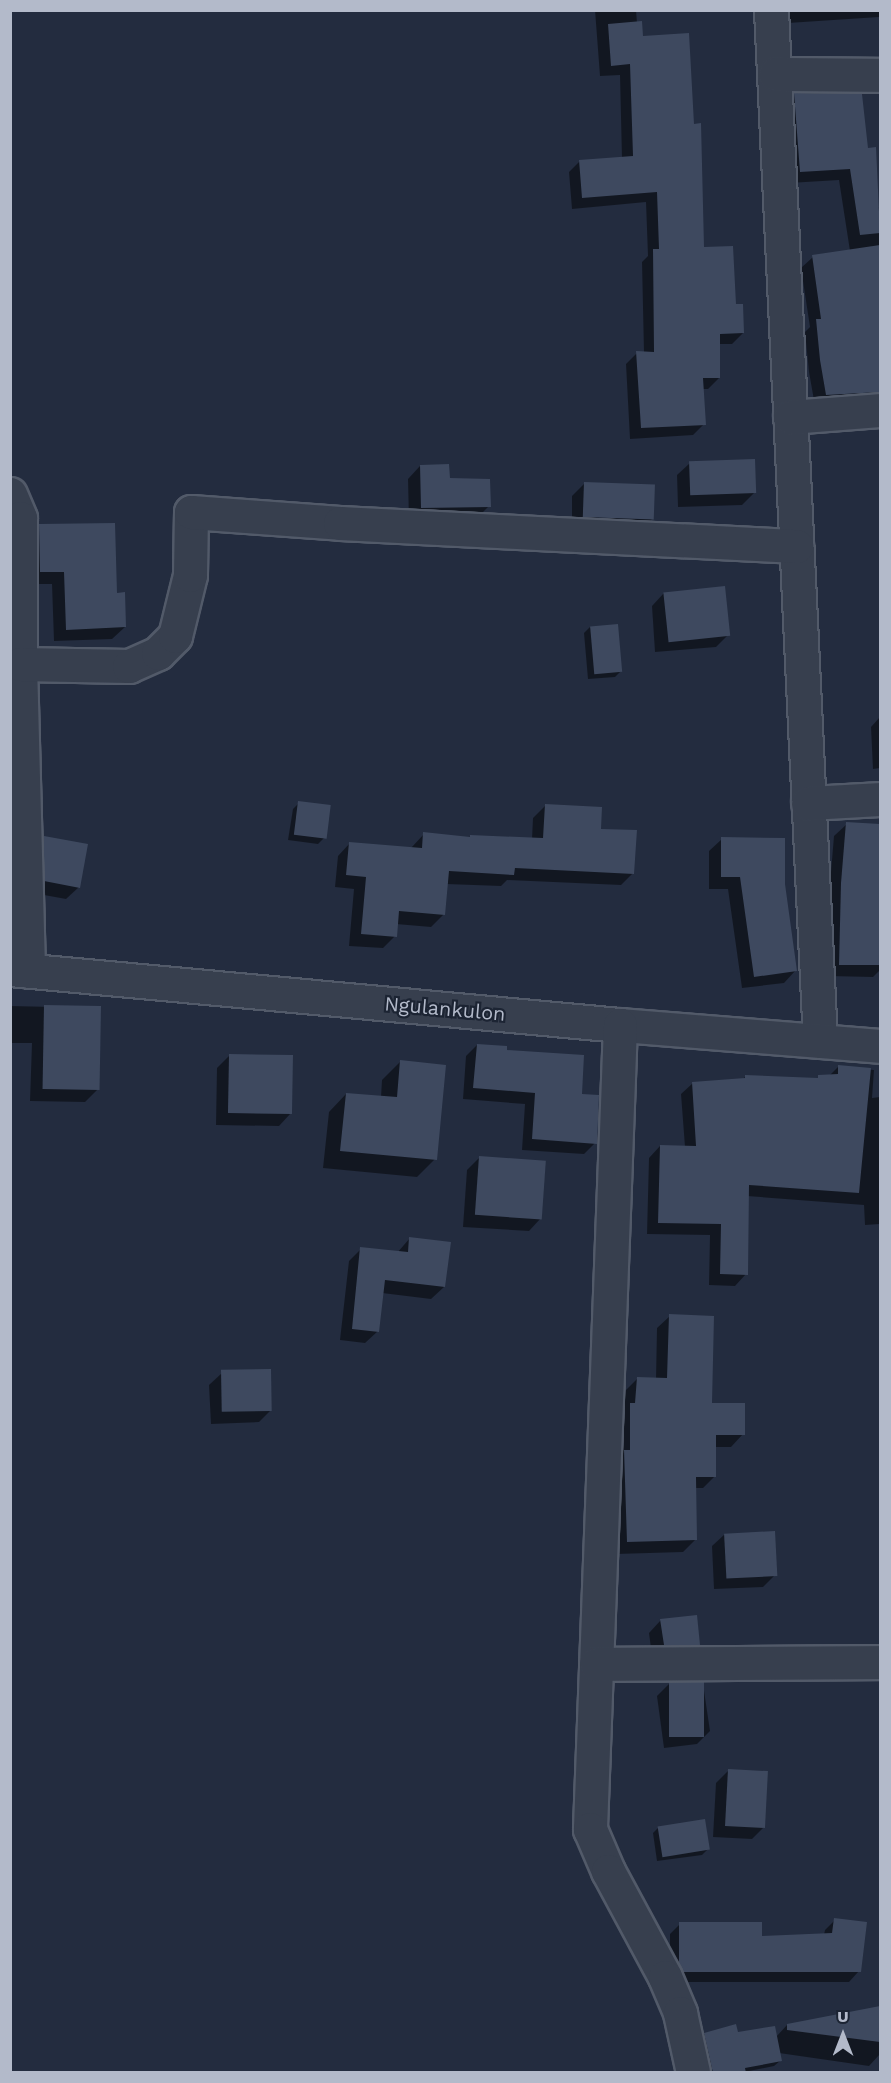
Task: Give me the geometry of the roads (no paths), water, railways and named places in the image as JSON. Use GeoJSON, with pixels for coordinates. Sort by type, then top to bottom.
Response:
{"type":"FeatureCollection","features":[{"type":"Feature","properties":{"kind":"street"},"geometry":{"type":"LineString","coordinates":[[771,10],[820,1041]]}},
{"type":"Feature","properties":{"kind":"street"},"geometry":{"type":"LineString","coordinates":[[775,74],[880,75]]}},
{"type":"Feature","properties":{"kind":"street"},"geometry":{"type":"LineString","coordinates":[[790,417],[880,410]]}},
{"type":"Feature","properties":{"kind":"street"},"geometry":{"type":"LineString","coordinates":[[10,494],[20,518],[19,970]]}},
{"type":"Feature","properties":{"kind":"street"},"geometry":{"type":"LineString","coordinates":[[20,664],[129,666],[158,653],[175,636],[190,575],[191,512],[340,523],[796,546]]}},
{"type":"Feature","properties":{"kind":"street"},"geometry":{"type":"LineString","coordinates":[[808,803],[880,799]]}},
{"type":"Feature","properties":{"kind":"street","name":"Ngulankulon"},"geometry":{"type":"LineString","coordinates":[[19,970],[620,1025],[880,1046]]}},
{"type":"Feature","properties":{"kind":"street"},"geometry":{"type":"LineString","coordinates":[[620,1025],[590,1829],[608,1871],[645,1937],[680,2013],[693,2073]]}},
{"type":"Feature","properties":{"kind":"street"},"geometry":{"type":"LineString","coordinates":[[596,1664],[880,1662]]}}]}
